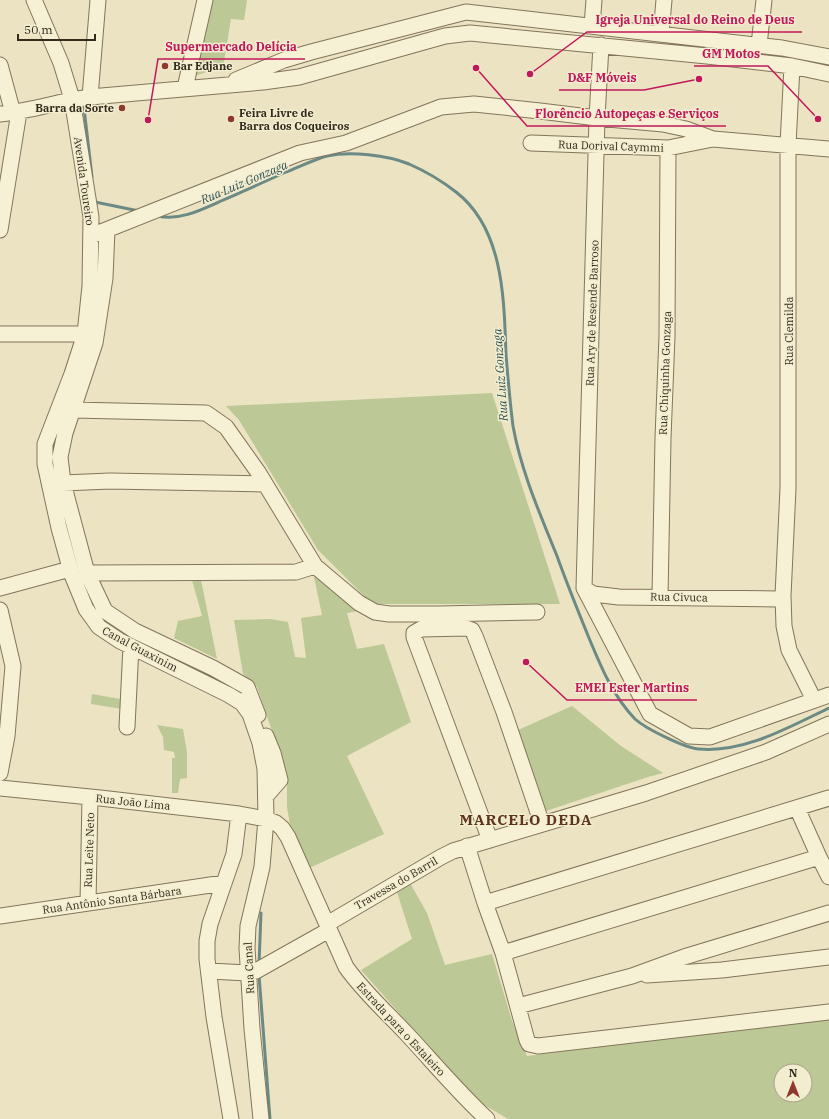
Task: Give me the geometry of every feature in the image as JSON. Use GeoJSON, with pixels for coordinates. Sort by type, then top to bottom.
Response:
{"type":"FeatureCollection","features":[{"type":"Feature","properties":{"kind":"street"},"geometry":{"type":"LineString","coordinates":[[34,0],[61,63],[72,100]]}},
{"type":"Feature","properties":{"kind":"street"},"geometry":{"type":"LineString","coordinates":[[90,97],[98,0]]}},
{"type":"Feature","properties":{"kind":"street"},"geometry":{"type":"LineString","coordinates":[[185,88],[205,0]]}},
{"type":"Feature","properties":{"kind":"street"},"geometry":{"type":"LineString","coordinates":[[592,26],[594,0]]}},
{"type":"Feature","properties":{"kind":"street"},"geometry":{"type":"LineString","coordinates":[[661,34],[664,0]]}},
{"type":"Feature","properties":{"kind":"street"},"geometry":{"type":"LineString","coordinates":[[759,45],[764,0]]}},
{"type":"Feature","properties":{"kind":"street"},"geometry":{"type":"LineString","coordinates":[[11,113],[90,97],[226,85],[267,74],[311,52],[466,6],[592,26],[782,48],[829,57]]}},
{"type":"Feature","properties":{"kind":"street"},"geometry":{"type":"LineString","coordinates":[[267,74],[299,77],[445,36],[470,33],[707,56],[792,66],[829,74]]}},
{"type":"Feature","properties":{"kind":"street","name":"Rua Ary de Resende Barroso"},"geometry":{"type":"LineString","coordinates":[[584,584],[601,45]]}},
{"type":"Feature","properties":{"kind":"street"},"geometry":{"type":"LineString","coordinates":[[0,65],[11,113],[0,230]]}},
{"type":"Feature","properties":{"kind":"street","name":"Rua Clemilda"},"geometry":{"type":"LineString","coordinates":[[792,66],[788,145],[788,480],[783,596],[784,626],[789,650],[814,700]]}},
{"type":"Feature","properties":{"kind":"street","name":"Avenida Toureiro"},"geometry":{"type":"LineString","coordinates":[[72,100],[91,218],[90,286],[85,334]]}},
{"type":"Feature","properties":{"kind":"street"},"geometry":{"type":"LineString","coordinates":[[91,236],[300,153],[346,143],[440,107],[474,104],[663,124],[686,129],[713,139],[829,149]]}},
{"type":"Feature","properties":{"kind":"street","name":"Rua Dorival Caymmi"},"geometry":{"type":"LineString","coordinates":[[531,143],[668,148],[713,139]]}},
{"type":"Feature","properties":{"kind":"street","name":"Rua Chiquinha Gonzaga"},"geometry":{"type":"LineString","coordinates":[[660,597],[663,438],[667,336],[668,148]]}},
{"type":"Feature","properties":{"kind":"street"},"geometry":{"type":"LineString","coordinates":[[107,230],[105,278],[95,343],[65,434],[60,457],[63,483],[87,573],[105,611],[135,631],[213,668],[247,687],[273,753],[280,780],[266,796]]}},
{"type":"Feature","properties":{"kind":"street"},"geometry":{"type":"LineString","coordinates":[[0,334],[85,334]]}},
{"type":"Feature","properties":{"kind":"street","name":"Canal Guaxinim"},"geometry":{"type":"LineString","coordinates":[[85,334],[72,374],[45,444],[45,464],[59,528],[70,569],[86,609],[99,627],[131,646],[230,695],[242,703],[250,714],[260,743],[265,769],[266,819]]}},
{"type":"Feature","properties":{"kind":"street"},"geometry":{"type":"LineString","coordinates":[[73,410],[206,413],[226,427],[258,472],[315,566],[359,603],[375,612],[389,614],[537,612]]}},
{"type":"Feature","properties":{"kind":"street"},"geometry":{"type":"LineString","coordinates":[[63,483],[110,481],[264,484]]}},
{"type":"Feature","properties":{"kind":"street"},"geometry":{"type":"LineString","coordinates":[[87,573],[296,572],[315,566]]}},
{"type":"Feature","properties":{"kind":"street"},"geometry":{"type":"LineString","coordinates":[[0,588],[70,569]]}},
{"type":"Feature","properties":{"kind":"street"},"geometry":{"type":"LineString","coordinates":[[584,584],[650,714],[689,736],[710,737],[829,695]]}},
{"type":"Feature","properties":{"kind":"street","name":"Rua Civuca"},"geometry":{"type":"LineString","coordinates":[[584,584],[593,594],[619,597],[778,599],[783,596]]}},
{"type":"Feature","properties":{"kind":"street"},"geometry":{"type":"LineString","coordinates":[[0,610],[12,656],[6,674],[7,736],[0,773]]}},
{"type":"Feature","properties":{"kind":"street"},"geometry":{"type":"LineString","coordinates":[[469,613],[472,630],[504,712],[542,824]]}},
{"type":"Feature","properties":{"kind":"street"},"geometry":{"type":"LineString","coordinates":[[407,614],[414,637],[490,840]]}},
{"type":"Feature","properties":{"kind":"street"},"geometry":{"type":"LineString","coordinates":[[414,633],[421,629],[466,628],[472,630]]}},
{"type":"Feature","properties":{"kind":"street"},"geometry":{"type":"LineString","coordinates":[[127,727],[131,646]]}},
{"type":"Feature","properties":{"kind":"street","name":"Travessa do Barril"},"geometry":{"type":"LineString","coordinates":[[253,971],[328,927],[441,857],[468,846],[646,793],[766,752],[829,724]]}},
{"type":"Feature","properties":{"kind":"street","name":"Rua João Lima"},"geometry":{"type":"LineString","coordinates":[[0,788],[239,814],[266,819]]}},
{"type":"Feature","properties":{"kind":"street","name":"Rua Leite Neto"},"geometry":{"type":"LineString","coordinates":[[93,902],[95,798]]}},
{"type":"Feature","properties":{"kind":"street"},"geometry":{"type":"LineString","coordinates":[[485,903],[829,798]]}},
{"type":"Feature","properties":{"kind":"street"},"geometry":{"type":"LineString","coordinates":[[796,808],[818,857],[829,877]]}},
{"type":"Feature","properties":{"kind":"street"},"geometry":{"type":"LineString","coordinates":[[231,1119],[214,1018],[207,959],[210,924],[234,854],[239,814]]}},
{"type":"Feature","properties":{"kind":"street","name":"Estrada para o Estaleiro"},"geometry":{"type":"LineString","coordinates":[[266,819],[276,823],[282,828],[288,837],[346,967],[355,980],[406,1033],[463,1097],[487,1119]]}},
{"type":"Feature","properties":{"kind":"street","name":"Rua Canal"},"geometry":{"type":"LineString","coordinates":[[261,1119],[253,971],[247,948],[248,926],[262,867],[266,819]]}},
{"type":"Feature","properties":{"kind":"street"},"geometry":{"type":"LineString","coordinates":[[468,846],[485,903],[503,953],[527,1040],[529,1044],[533,1046],[829,1012]]}},
{"type":"Feature","properties":{"kind":"street"},"geometry":{"type":"LineString","coordinates":[[503,953],[818,857]]}},
{"type":"Feature","properties":{"kind":"street","name":"Rua Antônio Santa Bárbara"},"geometry":{"type":"LineString","coordinates":[[0,916],[224,883]]}},
{"type":"Feature","properties":{"kind":"street"},"geometry":{"type":"LineString","coordinates":[[518,1006],[632,976],[684,957],[829,913]]}},
{"type":"Feature","properties":{"kind":"street"},"geometry":{"type":"LineString","coordinates":[[632,976],[722,970],[829,957]]}},
{"type":"Feature","properties":{"kind":"street"},"geometry":{"type":"LineString","coordinates":[[209,971],[253,971]]}},
{"type":"Feature","properties":{"kind":"green space"},"geometry":{"type":"Polygon","coordinates":[[[212,0],[247,0],[244,20],[231,19],[223,67],[194,76],[212,0]]]}},
{"type":"Feature","properties":{"kind":"green space"},"geometry":{"type":"Polygon","coordinates":[[[492,393],[560,604],[372,604],[318,550],[239,420],[226,406],[492,393]]]}},
{"type":"Feature","properties":{"kind":"green space"},"geometry":{"type":"Polygon","coordinates":[[[314,577],[319,577],[359,611],[347,613],[357,649],[384,644],[411,722],[347,756],[384,834],[307,869],[290,825],[287,807],[287,775],[257,687],[243,674],[234,620],[270,619],[288,622],[295,657],[306,658],[301,618],[322,615],[314,577]]]}},
{"type":"Feature","properties":{"kind":"green space"},"geometry":{"type":"Polygon","coordinates":[[[192,580],[201,580],[217,659],[174,638],[178,621],[202,616],[192,580]]]}},
{"type":"Feature","properties":{"kind":"green space"},"geometry":{"type":"Polygon","coordinates":[[[92,694],[120,699],[122,709],[91,704],[92,694]]]}},
{"type":"Feature","properties":{"kind":"green space"},"geometry":{"type":"Polygon","coordinates":[[[572,706],[621,746],[663,773],[546,811],[518,730],[572,706]]]}},
{"type":"Feature","properties":{"kind":"green space"},"geometry":{"type":"Polygon","coordinates":[[[157,725],[183,729],[187,753],[187,778],[180,779],[178,793],[172,793],[172,758],[175,758],[174,752],[164,750],[163,737],[157,725]]]}},
{"type":"Feature","properties":{"kind":"green space"},"geometry":{"type":"Polygon","coordinates":[[[410,883],[427,913],[445,965],[492,954],[512,1021],[527,1056],[829,1018],[829,1119],[508,1119],[476,1100],[361,970],[412,939],[396,889],[410,883]]]}},
{"type":"Feature","properties":{"kind":"waterway"},"geometry":{"type":"LineString","coordinates":[[84,108],[92,177]]}},
{"type":"Feature","properties":{"kind":"waterway","name":"Rua Luiz Gonzaga"},"geometry":{"type":"LineString","coordinates":[[158,216],[174,217],[190,214],[311,162],[327,156],[346,154],[379,156],[400,161],[427,173],[451,188],[472,207],[484,225],[492,245],[502,289],[506,355],[516,443],[526,476],[589,638],[603,670],[620,701],[635,719],[648,728],[675,742],[699,749],[716,749],[750,743],[829,708]]}},
{"type":"Feature","properties":{"kind":"waterway","name":"Rua Luiz Gonzaga"},"geometry":{"type":"LineString","coordinates":[[95,202],[139,211]]}},
{"type":"Feature","properties":{"kind":"waterway"},"geometry":{"type":"LineString","coordinates":[[52,457],[54,438]]}},
{"type":"Feature","properties":{"kind":"waterway"},"geometry":{"type":"LineString","coordinates":[[103,619],[118,630],[130,636]]}},
{"type":"Feature","properties":{"kind":"waterway"},"geometry":{"type":"LineString","coordinates":[[178,660],[238,690]]}},
{"type":"Feature","properties":{"kind":"waterway"},"geometry":{"type":"LineString","coordinates":[[259,964],[261,913]]}},
{"type":"Feature","properties":{"kind":"waterway"},"geometry":{"type":"LineString","coordinates":[[259,975],[270,1119]]}},
{"type":"Feature","properties":{"kind":"place","name":"Bar Edjane"},"geometry":{"type":"Point","coordinates":[165,66]}},
{"type":"Feature","properties":{"kind":"place","name":"Florêncio Autopeças e Serviços"},"geometry":{"type":"Point","coordinates":[476,68]}},
{"type":"Feature","properties":{"kind":"place","name":"Igreja Universal do Reino de Deus"},"geometry":{"type":"Point","coordinates":[530,74]}},
{"type":"Feature","properties":{"kind":"place","name":"D&F Móveis"},"geometry":{"type":"Point","coordinates":[699,79]}},
{"type":"Feature","properties":{"kind":"place","name":"Barra da Sorte"},"geometry":{"type":"Point","coordinates":[122,108]}},
{"type":"Feature","properties":{"kind":"place","name":"Feira Livre de Barra dos Coqueiros"},"geometry":{"type":"Point","coordinates":[231,119]}},
{"type":"Feature","properties":{"kind":"place","name":"GM Motos"},"geometry":{"type":"Point","coordinates":[818,119]}},
{"type":"Feature","properties":{"kind":"place","name":"Supermercado Delícia"},"geometry":{"type":"Point","coordinates":[148,120]}},
{"type":"Feature","properties":{"kind":"place","name":"EMEI Ester Martins"},"geometry":{"type":"Point","coordinates":[526,662]}},
{"type":"Feature","properties":{"kind":"district","name":"MARCELO DEDA"},"geometry":{"type":"Point","coordinates":[526,819]}}]}
